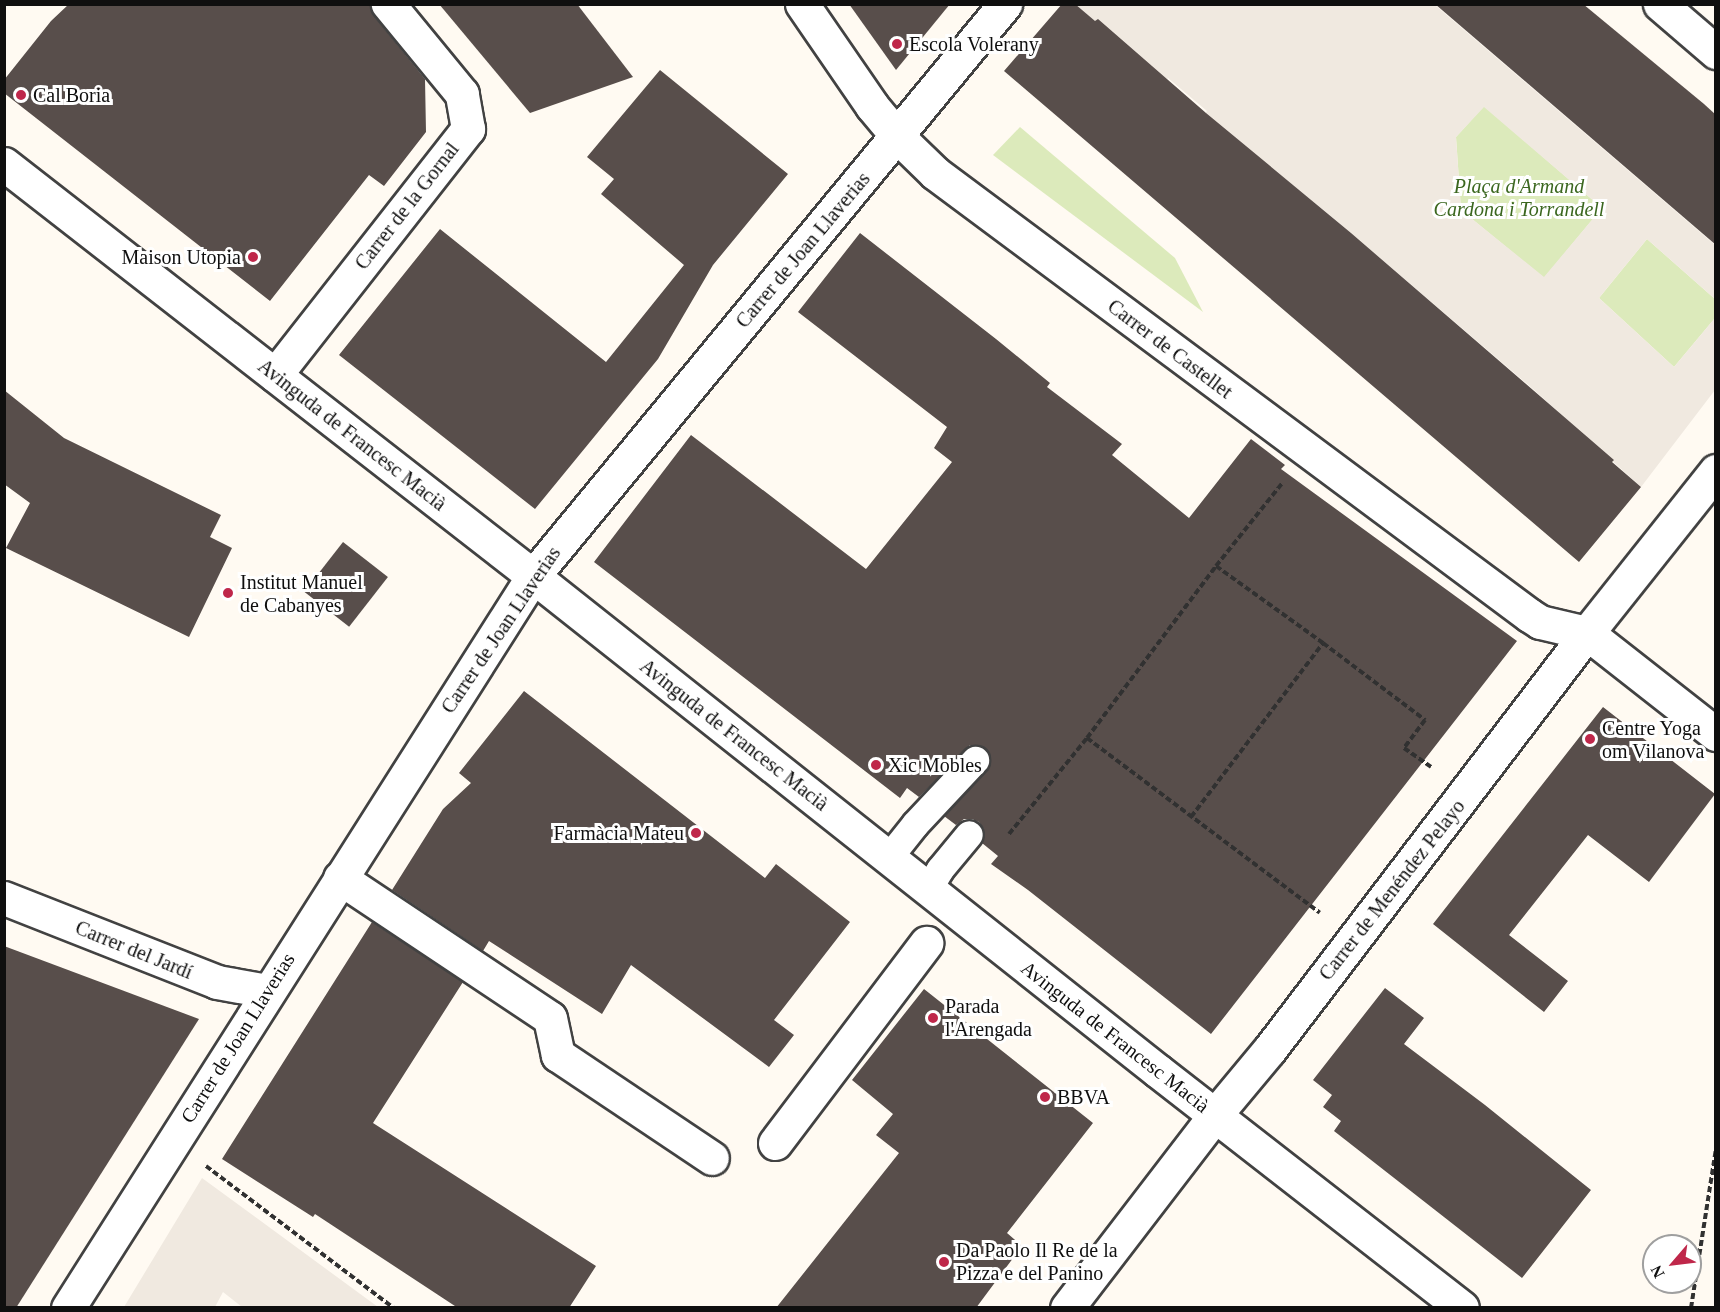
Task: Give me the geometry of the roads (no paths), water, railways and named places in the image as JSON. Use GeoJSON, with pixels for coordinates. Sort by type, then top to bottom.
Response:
{"type":"FeatureCollection","features":[{"type":"Feature","properties":{"kind":"street","name":"Carrer de la Gornal"},"geometry":{"type":"LineString","coordinates":[[275,375],[468,129],[462,94],[388,4]]}},
{"type":"Feature","properties":{"kind":"street","name":"Carrer de Castellet"},"geometry":{"type":"LineString","coordinates":[[802,4],[857,85],[897,136],[935,173],[1529,615],[1540,622],[1587,633]]}},
{"type":"Feature","properties":{"kind":"street","name":"Carrer de Joan Llaverias"},"geometry":{"type":"LineString","coordinates":[[68,1308],[267,991],[533,576],[1005,4]]}},
{"type":"Feature","properties":{"kind":"street"},"geometry":{"type":"LineString","coordinates":[[1660,4],[1716,52]]}},
{"type":"Feature","properties":{"kind":"street","name":"Avinguda de Francesc Macià"},"geometry":{"type":"LineString","coordinates":[[4,164],[533,576],[1462,1308]]}},
{"type":"Feature","properties":{"kind":"street","name":"Carrer de Menéndez Pelayo"},"geometry":{"type":"LineString","coordinates":[[1067,1308],[1215,1115],[1270,1049],[1587,633],[1716,471]]}},
{"type":"Feature","properties":{"kind":"street"},"geometry":{"type":"LineString","coordinates":[[1587,633],[1716,734]]}},
{"type":"Feature","properties":{"kind":"street"},"geometry":{"type":"LineString","coordinates":[[340,878],[550,1018],[558,1055],[712,1158]]}},
{"type":"Feature","properties":{"kind":"street","name":"Carrer del Jardí"},"geometry":{"type":"LineString","coordinates":[[4,898],[217,982],[267,991]]}},
{"type":"Feature","properties":{"kind":"street"},"geometry":{"type":"LineString","coordinates":[[775,1143],[926,943]]}},
{"type":"Feature","properties":{"kind":"lane"},"geometry":{"type":"LineString","coordinates":[[888,858],[915,824],[975,760]]}},
{"type":"Feature","properties":{"kind":"lane"},"geometry":{"type":"LineString","coordinates":[[928,889],[940,869],[969,834]]}},
{"type":"Feature","properties":{"kind":"place","name":"Escola Volerany"},"geometry":{"type":"Point","coordinates":[897,44]}},
{"type":"Feature","properties":{"kind":"place","name":"Cal Boria"},"geometry":{"type":"Point","coordinates":[21,95]}},
{"type":"Feature","properties":{"kind":"place","name":"Maison Utopia"},"geometry":{"type":"Point","coordinates":[253,257]}},
{"type":"Feature","properties":{"kind":"place","name":"Institut Manuel de Cabanyes"},"geometry":{"type":"Point","coordinates":[228,593]}},
{"type":"Feature","properties":{"kind":"place","name":"Centre Yoga om Vilanova"},"geometry":{"type":"Point","coordinates":[1590,739]}},
{"type":"Feature","properties":{"kind":"place","name":"Xic Mobles"},"geometry":{"type":"Point","coordinates":[876,765]}},
{"type":"Feature","properties":{"kind":"place","name":"Farmàcia Mateu"},"geometry":{"type":"Point","coordinates":[696,833]}},
{"type":"Feature","properties":{"kind":"place","name":"Parada l'Arengada"},"geometry":{"type":"Point","coordinates":[933,1018]}},
{"type":"Feature","properties":{"kind":"place","name":"BBVA"},"geometry":{"type":"Point","coordinates":[1045,1097]}},
{"type":"Feature","properties":{"kind":"place","name":"Da Paolo Il Re de la Pizza e del Panino"},"geometry":{"type":"Point","coordinates":[944,1262]}},
{"type":"Feature","properties":{"kind":"park label","name":"Plaça d'Armand Cardona i Torrandell"},"geometry":{"type":"Point","coordinates":[1519,198]}}]}
